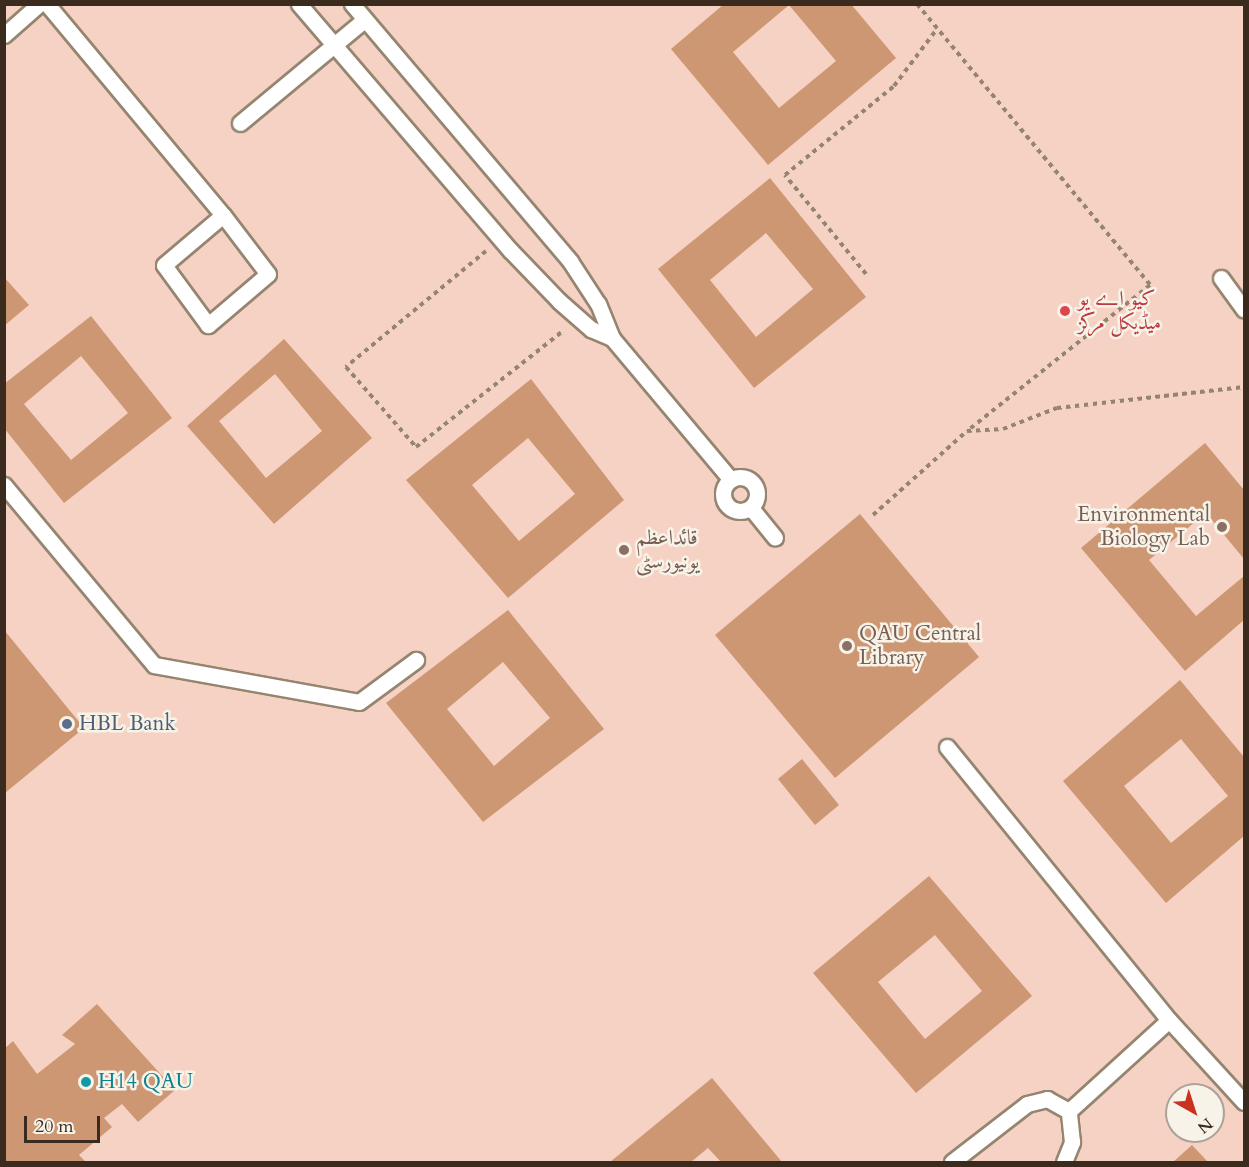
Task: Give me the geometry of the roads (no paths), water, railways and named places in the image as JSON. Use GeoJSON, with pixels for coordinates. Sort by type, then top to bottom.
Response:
{"type":"FeatureCollection","features":[{"type":"Feature","properties":{"kind":"lane"},"geometry":{"type":"LineString","coordinates":[[4,35],[39,4]]}},
{"type":"Feature","properties":{"kind":"lane"},"geometry":{"type":"LineString","coordinates":[[47,4],[223,215],[268,274],[208,324],[164,265],[223,215]]}},
{"type":"Feature","properties":{"kind":"lane"},"geometry":{"type":"LineString","coordinates":[[299,4],[501,238],[580,319],[612,338]]}},
{"type":"Feature","properties":{"kind":"lane"},"geometry":{"type":"LineString","coordinates":[[352,4],[570,261],[598,304],[612,338],[731,480]]}},
{"type":"Feature","properties":{"kind":"lane"},"geometry":{"type":"LineString","coordinates":[[240,123],[364,20]]}},
{"type":"Feature","properties":{"kind":"lane"},"geometry":{"type":"LineString","coordinates":[[1221,278],[1245,310]]}},
{"type":"Feature","properties":{"kind":"lane"},"geometry":{"type":"LineString","coordinates":[[743,477],[751,482],[757,491],[751,508],[740,511],[725,504],[722,494],[731,480],[743,477]]}},
{"type":"Feature","properties":{"kind":"lane"},"geometry":{"type":"LineString","coordinates":[[4,485],[154,665],[359,702],[416,660]]}},
{"type":"Feature","properties":{"kind":"lane"},"geometry":{"type":"LineString","coordinates":[[751,508],[775,538]]}},
{"type":"Feature","properties":{"kind":"lane"},"geometry":{"type":"LineString","coordinates":[[946,747],[1169,1020],[1245,1102]]}},
{"type":"Feature","properties":{"kind":"lane"},"geometry":{"type":"LineString","coordinates":[[1069,1111],[1169,1020]]}},
{"type":"Feature","properties":{"kind":"lane"},"geometry":{"type":"LineString","coordinates":[[952,1162],[1027,1104],[1047,1099],[1069,1111]]}},
{"type":"Feature","properties":{"kind":"lane"},"geometry":{"type":"LineString","coordinates":[[1064,1162],[1072,1142],[1069,1111]]}},
{"type":"Feature","properties":{"kind":"place","name":"کیو اے یو میڈیکل مرکز"},"geometry":{"type":"Point","coordinates":[1065,311]}},
{"type":"Feature","properties":{"kind":"place","name":"Environmental Biology Lab"},"geometry":{"type":"Point","coordinates":[1222,527]}},
{"type":"Feature","properties":{"kind":"place","name":"قائداعظم یونیورسٹی"},"geometry":{"type":"Point","coordinates":[624,550]}},
{"type":"Feature","properties":{"kind":"place","name":"QAU Central Library"},"geometry":{"type":"Point","coordinates":[847,646]}},
{"type":"Feature","properties":{"kind":"place","name":"HBL Bank"},"geometry":{"type":"Point","coordinates":[67,724]}},
{"type":"Feature","properties":{"kind":"place","name":"H14 QAU"},"geometry":{"type":"Point","coordinates":[86,1082]}}]}
